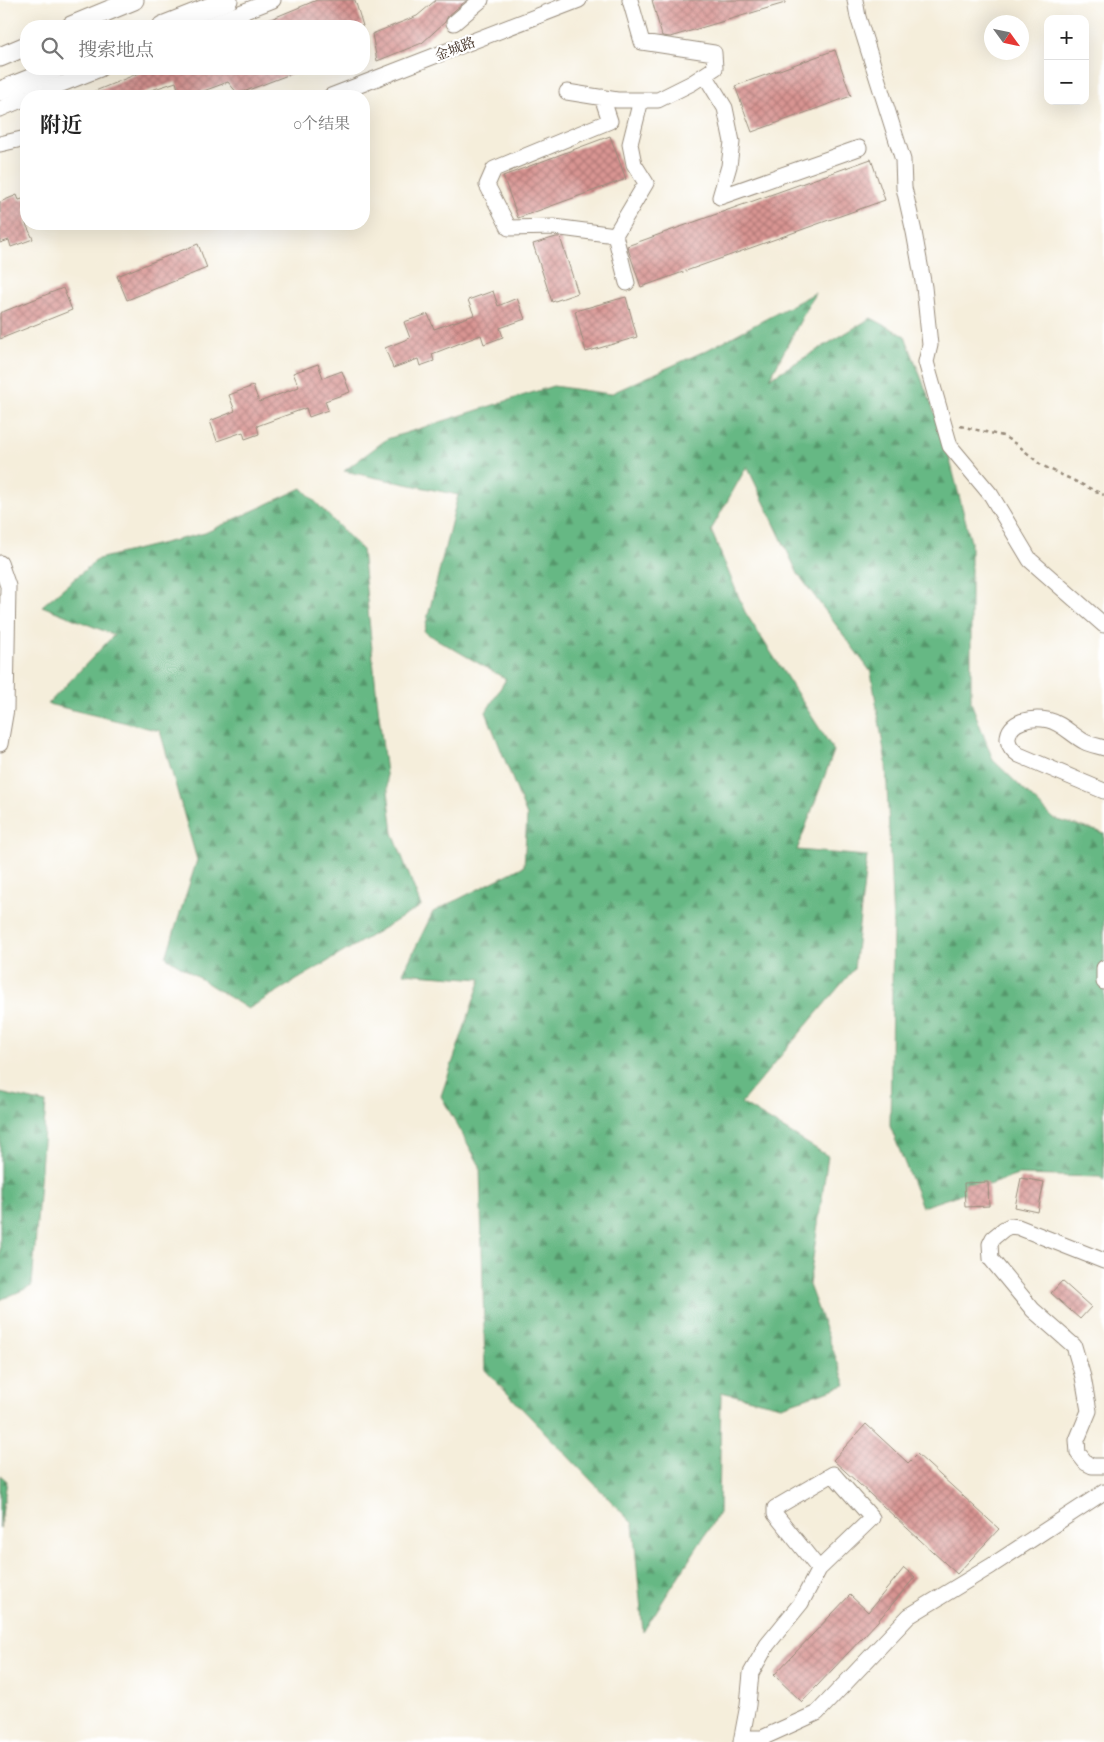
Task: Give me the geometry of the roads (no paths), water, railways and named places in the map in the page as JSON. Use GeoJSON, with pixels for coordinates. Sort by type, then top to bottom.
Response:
{"type":"FeatureCollection","features":[{"type":"Feature","properties":{"kind":"main road"},"geometry":{"type":"LineString","coordinates":[[86,20],[134,0]]}},
{"type":"Feature","properties":{"kind":"main road"},"geometry":{"type":"LineString","coordinates":[[177,20],[228,0]]}},
{"type":"Feature","properties":{"kind":"main road"},"geometry":{"type":"LineString","coordinates":[[0,57],[20,49]]}},
{"type":"Feature","properties":{"kind":"main road"},"geometry":{"type":"LineString","coordinates":[[0,91],[40,75]]}},
{"type":"Feature","properties":{"kind":"street"},"geometry":{"type":"LineString","coordinates":[[222,20],[273,0]]}},
{"type":"Feature","properties":{"kind":"street"},"geometry":{"type":"LineString","coordinates":[[454,22],[481,0]]}},
{"type":"Feature","properties":{"kind":"street","name":"金城路"},"geometry":{"type":"LineString","coordinates":[[346,90],[579,0]]}},
{"type":"Feature","properties":{"kind":"street"},"geometry":{"type":"LineString","coordinates":[[567,92],[617,100],[658,100],[692,83],[715,68],[714,53],[642,42],[630,0]]}},
{"type":"Feature","properties":{"kind":"street"},"geometry":{"type":"LineString","coordinates":[[855,0],[858,17],[903,160],[904,188],[924,287],[930,345],[926,362],[950,446],[991,495],[1030,560],[1104,625]]}},
{"type":"Feature","properties":{"kind":"street"},"geometry":{"type":"LineString","coordinates":[[46,90],[85,75]]}},
{"type":"Feature","properties":{"kind":"street"},"geometry":{"type":"LineString","coordinates":[[705,75],[725,108],[732,142],[729,166],[720,197],[859,148]]}},
{"type":"Feature","properties":{"kind":"street"},"geometry":{"type":"LineString","coordinates":[[602,98],[610,121],[494,169],[487,185],[509,228],[554,228],[615,235]]}},
{"type":"Feature","properties":{"kind":"street"},"geometry":{"type":"LineString","coordinates":[[627,284],[615,235],[646,183],[634,164],[630,144],[641,100]]}},
{"type":"Feature","properties":{"kind":"street"},"geometry":{"type":"LineString","coordinates":[[0,109],[20,101]]}},
{"type":"Feature","properties":{"kind":"street"},"geometry":{"type":"LineString","coordinates":[[0,144],[20,139]]}},
{"type":"Feature","properties":{"kind":"street"},"geometry":{"type":"LineString","coordinates":[[0,563],[8,586],[6,709],[0,744]]}},
{"type":"Feature","properties":{"kind":"street"},"geometry":{"type":"LineString","coordinates":[[1104,748],[1086,743],[1066,729],[1048,720],[1022,721],[1012,727],[1008,737],[1010,748],[1018,755],[1104,791]]}},
{"type":"Feature","properties":{"kind":"street"},"geometry":{"type":"LineString","coordinates":[[1104,968],[1104,982]]}},
{"type":"Feature","properties":{"kind":"street"},"geometry":{"type":"LineString","coordinates":[[1104,1261],[1018,1227],[1010,1226],[998,1232],[990,1244],[991,1259],[1027,1302],[1074,1346],[1083,1376],[1089,1411],[1077,1440],[1078,1453],[1086,1463],[1092,1466],[1104,1466]]}},
{"type":"Feature","properties":{"kind":"street"},"geometry":{"type":"LineString","coordinates":[[819,1569],[775,1514],[775,1508],[833,1474],[872,1518],[819,1569],[801,1603],[767,1645],[751,1673],[742,1740],[762,1738],[817,1713],[909,1616],[991,1566],[1104,1492]]}}]}
